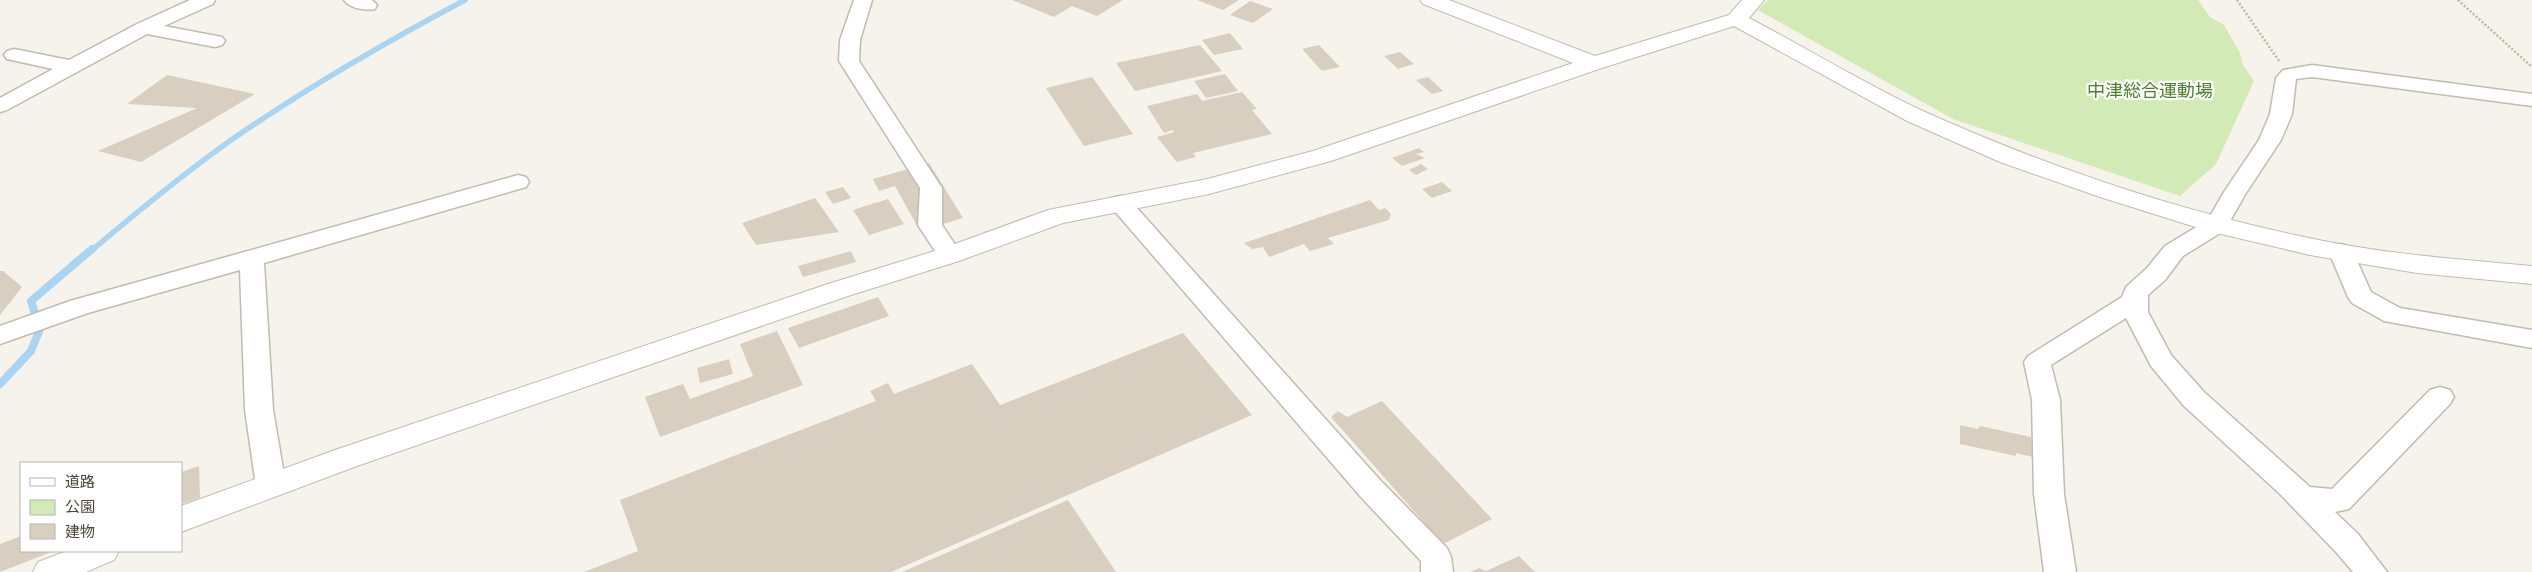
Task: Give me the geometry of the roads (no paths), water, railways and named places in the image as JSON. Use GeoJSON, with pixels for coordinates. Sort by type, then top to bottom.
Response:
{"type":"FeatureCollection","features":[{"type":"Feature","properties":{"kind":"street"},"geometry":{"type":"LineString","coordinates":[[0,106],[144,28],[206,0]]}},
{"type":"Feature","properties":{"kind":"street"},"geometry":{"type":"LineString","coordinates":[[863,0],[850,40],[849,62],[931,188],[930,225],[950,255]]}},
{"type":"Feature","properties":{"kind":"street"},"geometry":{"type":"LineString","coordinates":[[1430,0],[1594,63]]}},
{"type":"Feature","properties":{"kind":"street"},"geometry":{"type":"LineString","coordinates":[[182,518],[346,458],[838,290],[950,255],[1057,216],[1209,186],[1322,156],[1594,63],[1736,19],[1754,0]]}},
{"type":"Feature","properties":{"kind":"street"},"geometry":{"type":"LineString","coordinates":[[1736,19],[1876,96],[2009,157],[2109,192],[2217,225],[2341,252],[2417,264],[2532,275]]}},
{"type":"Feature","properties":{"kind":"street"},"geometry":{"type":"LineString","coordinates":[[144,28],[216,41]]}},
{"type":"Feature","properties":{"kind":"street"},"geometry":{"type":"LineString","coordinates":[[14,55],[72,67]]}},
{"type":"Feature","properties":{"kind":"street"},"geometry":{"type":"LineString","coordinates":[[2371,572],[2347,543],[2302,498],[2194,399],[2160,360],[2135,312],[2135,293],[2156,274],[2174,251],[2217,225],[2235,192],[2255,166],[2270,140],[2281,114],[2286,78],[2290,74],[2312,71],[2532,100]]}},
{"type":"Feature","properties":{"kind":"street"},"geometry":{"type":"LineString","coordinates":[[0,335],[79,307],[518,182]]}},
{"type":"Feature","properties":{"kind":"street"},"geometry":{"type":"LineString","coordinates":[[1120,203],[1370,488],[1436,557],[1437,572]]}},
{"type":"Feature","properties":{"kind":"street"},"geometry":{"type":"LineString","coordinates":[[2341,252],[2361,297],[2393,316],[2532,339]]}},
{"type":"Feature","properties":{"kind":"street"},"geometry":{"type":"LineString","coordinates":[[252,258],[259,410],[271,486]]}},
{"type":"Feature","properties":{"kind":"street"},"geometry":{"type":"LineString","coordinates":[[2060,572],[2049,494],[2046,400],[2037,362],[2135,301]]}},
{"type":"Feature","properties":{"kind":"street"},"geometry":{"type":"LineString","coordinates":[[2302,498],[2339,501],[2440,397]]}},
{"type":"Feature","properties":{"kind":"street"},"geometry":{"type":"LineString","coordinates":[[50,572],[100,552]]}},
{"type":"Feature","properties":{"kind":"waterway"},"geometry":{"type":"LineString","coordinates":[[91,251],[143,207],[215,151],[262,119],[348,66],[465,0]]}},
{"type":"Feature","properties":{"kind":"waterway"},"geometry":{"type":"LineString","coordinates":[[0,384],[31,351],[40,329],[31,301],[92,249]]}},
{"type":"Feature","properties":{"kind":"park label","name":"中津総合運動場"},"geometry":{"type":"Point","coordinates":[2150,91]}}]}
